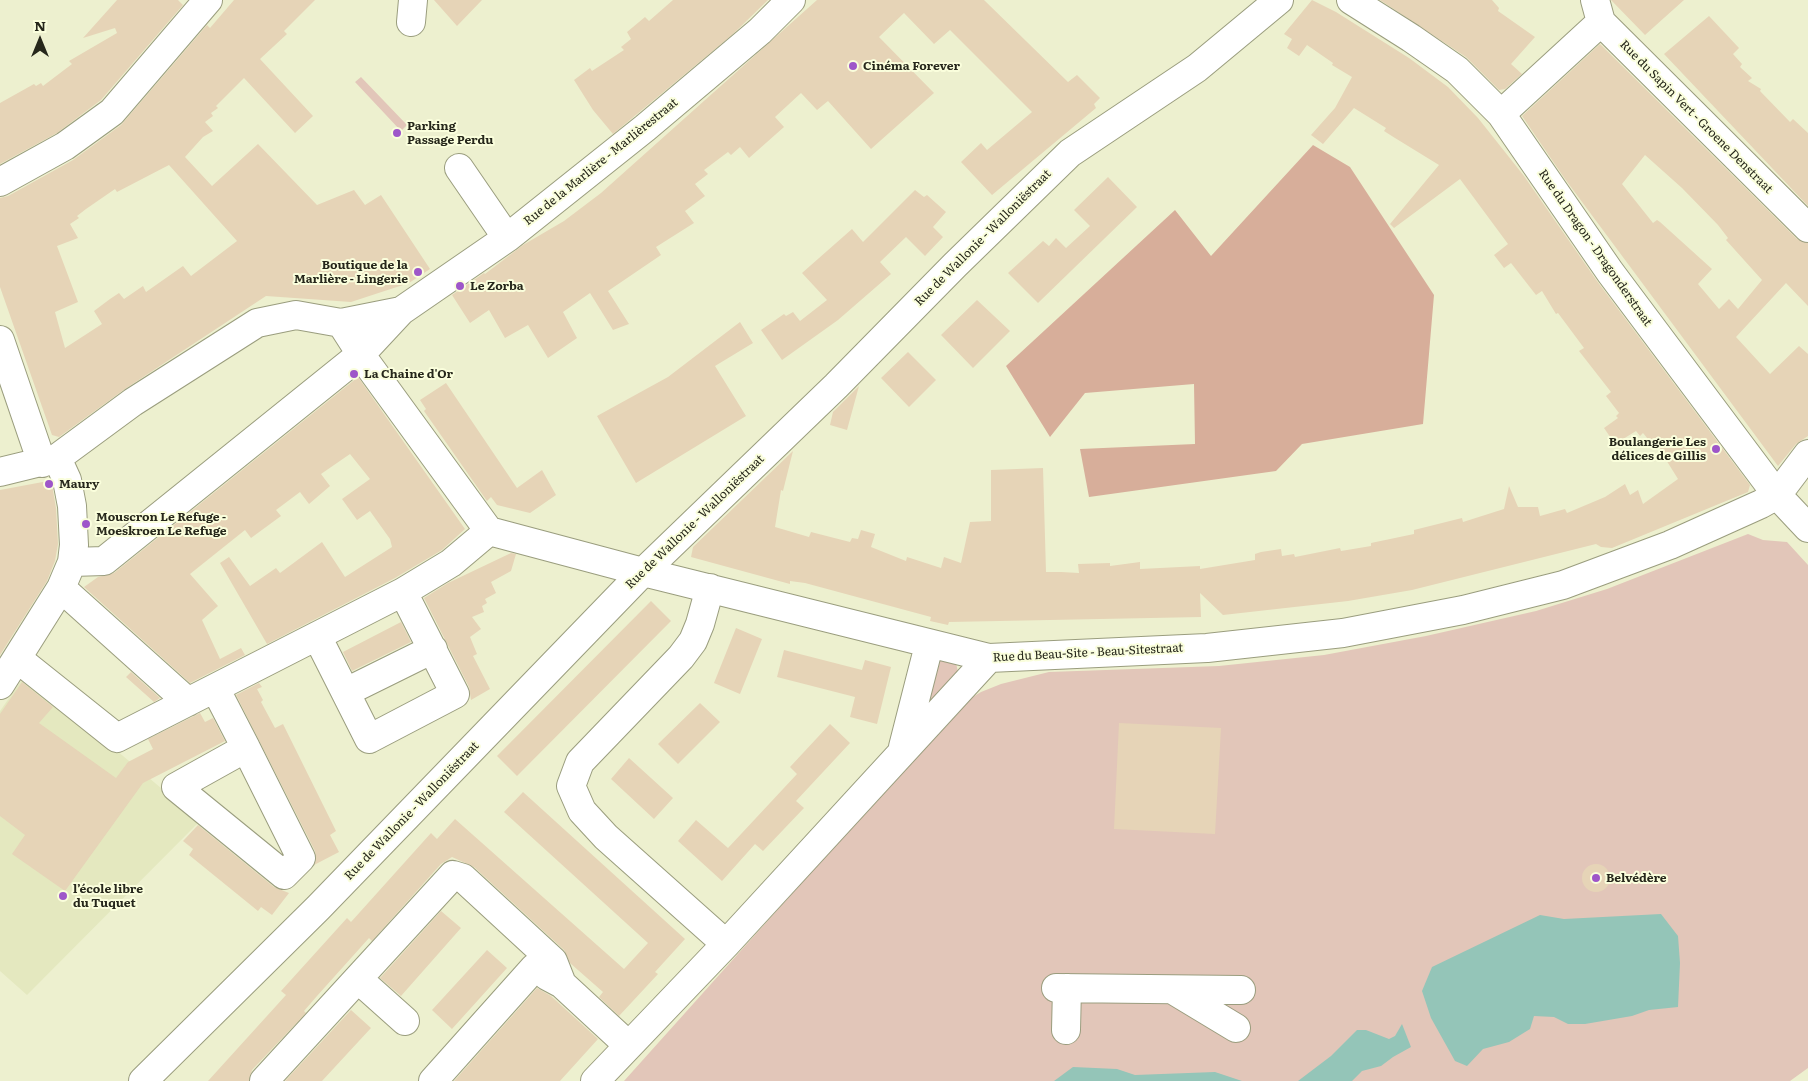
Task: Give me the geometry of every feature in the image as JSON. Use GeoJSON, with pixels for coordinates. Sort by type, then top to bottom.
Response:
{"type":"FeatureCollection","features":[{"type":"Feature","properties":{"kind":"street"},"geometry":{"type":"LineString","coordinates":[[0,182],[66,146],[112,112],[208,0]]}},
{"type":"Feature","properties":{"kind":"street","name":"Rue de la Marlière - Marlièrestraat"},"geometry":{"type":"LineString","coordinates":[[72,562],[104,561],[360,355],[401,310],[508,238],[645,128],[760,31],[791,0]]}},
{"type":"Feature","properties":{"kind":"street","name":"Rue de Wallonie - Walloniëstraat"},"geometry":{"type":"LineString","coordinates":[[143,1081],[318,908],[643,572],[836,386],[1070,153],[1197,68],[1279,0]]}},
{"type":"Feature","properties":{"kind":"street","name":"Rue du Dragon - Dragonderstraat"},"geometry":{"type":"LineString","coordinates":[[1351,0],[1411,38],[1456,70],[1501,114],[1610,272],[1777,495],[1808,528]]}},
{"type":"Feature","properties":{"kind":"street"},"geometry":{"type":"LineString","coordinates":[[1501,114],[1598,11]]}},
{"type":"Feature","properties":{"kind":"street","name":"Rue du Sapin Vert - Groene Denstraat"},"geometry":{"type":"LineString","coordinates":[[1598,11],[1808,228]]}},
{"type":"Feature","properties":{"kind":"street"},"geometry":{"type":"LineString","coordinates":[[459,168],[508,238]]}},
{"type":"Feature","properties":{"kind":"street","name":"Rue de la Marlière - Marlièrestraat"},"geometry":{"type":"LineString","coordinates":[[50,461],[133,402],[257,323],[296,315],[342,323],[401,310]]}},
{"type":"Feature","properties":{"kind":"street"},"geometry":{"type":"LineString","coordinates":[[18,659],[117,738],[403,592],[451,563],[489,531],[360,355],[342,323]]}},
{"type":"Feature","properties":{"kind":"street"},"geometry":{"type":"LineString","coordinates":[[0,340],[50,461],[67,480],[72,506],[74,545],[72,562],[61,588],[0,685]]}},
{"type":"Feature","properties":{"kind":"street"},"geometry":{"type":"LineString","coordinates":[[1777,495],[1808,454]]}},
{"type":"Feature","properties":{"kind":"street"},"geometry":{"type":"LineString","coordinates":[[0,472],[50,461]]}},
{"type":"Feature","properties":{"kind":"street","name":"Rue du Beau-Site - Beau-Sitestraat"},"geometry":{"type":"LineString","coordinates":[[489,531],[929,645],[989,658],[1207,648],[1343,633],[1463,610],[1563,585],[1670,545],[1777,495]]}},
{"type":"Feature","properties":{"kind":"street"},"geometry":{"type":"LineString","coordinates":[[61,588],[188,702]]}},
{"type":"Feature","properties":{"kind":"street"},"geometry":{"type":"LineString","coordinates":[[710,588],[700,624],[681,658],[580,762],[571,786],[582,811],[606,837],[726,944]]}},
{"type":"Feature","properties":{"kind":"street"},"geometry":{"type":"LineString","coordinates":[[317,636],[369,738],[455,694],[403,592]]}},
{"type":"Feature","properties":{"kind":"street"},"geometry":{"type":"LineString","coordinates":[[902,753],[929,645]]}},
{"type":"Feature","properties":{"kind":"street"},"geometry":{"type":"LineString","coordinates":[[346,692],[433,649]]}},
{"type":"Feature","properties":{"kind":"street"},"geometry":{"type":"LineString","coordinates":[[595,1081],[726,944],[989,658]]}},
{"type":"Feature","properties":{"kind":"street"},"geometry":{"type":"LineString","coordinates":[[215,688],[246,748],[301,858],[284,875],[176,787],[246,748]]}},
{"type":"Feature","properties":{"kind":"street"},"geometry":{"type":"LineString","coordinates":[[266,1080],[453,875],[463,878],[553,961],[562,984]]}},
{"type":"Feature","properties":{"kind":"street"},"geometry":{"type":"LineString","coordinates":[[444,886],[534,968],[562,984],[628,1045]]}},
{"type":"Feature","properties":{"kind":"street"},"geometry":{"type":"LineString","coordinates":[[433,1081],[534,968]]}},
{"type":"Feature","properties":{"kind":"street"},"geometry":{"type":"LineString","coordinates":[[358,979],[405,1021]]}},
{"type":"Feature","properties":{"kind":"street"},"geometry":{"type":"LineString","coordinates":[[1066,1030],[1062,988],[1241,990]]}},
{"type":"Feature","properties":{"kind":"street"},"geometry":{"type":"LineString","coordinates":[[1172,989],[1236,1028]]}},
{"type":"Feature","properties":{"kind":"shaded area"},"geometry":{"type":"Polygon","coordinates":[[[361,77],[407,125],[401,131],[355,82],[361,77]]]}},
{"type":"Feature","properties":{"kind":"shaded area"},"geometry":{"type":"Polygon","coordinates":[[[1313,145],[1350,167],[1434,295],[1423,424],[1302,444],[1276,471],[1089,497],[1080,449],[1195,444],[1194,384],[1085,393],[1050,437],[1006,366],[1175,210],[1211,256],[1313,145]]]}},
{"type":"Feature","properties":{"kind":"shaded area"},"geometry":{"type":"Polygon","coordinates":[[[1748,534],[1763,540],[1787,542],[1808,565],[1808,1068],[1790,1081],[624,1081],[963,703],[981,692],[1001,684],[1049,672],[1219,666],[1324,655],[1426,636],[1536,611],[1607,589],[1748,534]]]}},
{"type":"Feature","properties":{"kind":"shaded area"},"geometry":{"type":"Polygon","coordinates":[[[940,659],[956,663],[958,672],[928,708],[925,707],[937,663],[940,659]]]}},
{"type":"Feature","properties":{"kind":"shaded area","name":"l’école libre du Tuquet"},"geometry":{"type":"Polygon","coordinates":[[[26,674],[200,821],[27,995],[0,971],[0,711],[26,674]]]}},
{"type":"Feature","properties":{"kind":"water"},"geometry":{"type":"Polygon","coordinates":[[[1661,914],[1678,936],[1680,963],[1678,1007],[1649,1010],[1632,1016],[1585,1024],[1568,1024],[1554,1017],[1534,1016],[1530,1029],[1509,1042],[1483,1049],[1467,1066],[1455,1061],[1431,1018],[1422,991],[1432,967],[1540,915],[1564,919],[1661,914]]]}},
{"type":"Feature","properties":{"kind":"water"},"geometry":{"type":"Polygon","coordinates":[[[1402,1024],[1411,1047],[1381,1066],[1362,1071],[1352,1081],[1298,1081],[1331,1056],[1357,1030],[1366,1030],[1389,1039],[1395,1036],[1402,1024]]]}},
{"type":"Feature","properties":{"kind":"water"},"geometry":{"type":"Polygon","coordinates":[[[1073,1067],[1117,1069],[1135,1075],[1215,1072],[1242,1081],[1054,1081],[1073,1067]]]}},
{"type":"Feature","properties":{"kind":"building"},"geometry":{"type":"Polygon","coordinates":[[[117,0],[178,0],[183,5],[101,100],[57,133],[0,164],[0,103],[34,84],[36,86],[41,83],[43,86],[72,64],[69,61],[117,33],[115,28],[83,38],[117,0]]]}},
{"type":"Feature","properties":{"kind":"building"},"geometry":{"type":"Polygon","coordinates":[[[234,0],[315,0],[284,31],[287,34],[260,59],[313,116],[295,133],[244,78],[216,106],[218,108],[211,113],[213,116],[205,122],[213,131],[203,137],[185,157],[212,186],[258,144],[317,205],[354,190],[365,205],[381,195],[430,269],[409,283],[351,302],[266,296],[125,389],[59,437],[52,435],[0,287],[0,198],[8,196],[73,160],[121,125],[207,25],[210,28],[234,0]],[[169,165],[117,192],[115,189],[77,216],[79,218],[70,224],[78,238],[57,246],[78,302],[55,312],[65,348],[102,324],[94,311],[119,293],[124,299],[143,286],[146,292],[183,266],[191,276],[237,241],[169,165]]]}},
{"type":"Feature","properties":{"kind":"building"},"geometry":{"type":"Polygon","coordinates":[[[434,0],[482,0],[457,26],[434,0]]]}},
{"type":"Feature","properties":{"kind":"building"},"geometry":{"type":"Polygon","coordinates":[[[673,0],[768,0],[732,35],[613,134],[593,110],[574,80],[590,68],[592,71],[624,50],[621,47],[631,39],[627,32],[645,17],[649,21],[673,0]]]}},
{"type":"Feature","properties":{"kind":"building"},"geometry":{"type":"Polygon","coordinates":[[[817,0],[984,0],[1068,82],[1077,75],[1100,98],[1094,104],[1096,108],[992,195],[961,162],[981,143],[987,150],[1032,112],[950,30],[934,44],[904,13],[879,37],[934,93],[871,149],[828,101],[817,110],[801,93],[775,117],[784,127],[749,158],[740,147],[731,155],[728,152],[704,170],[708,174],[695,184],[705,196],[685,211],[694,223],[656,247],[661,255],[608,291],[629,324],[613,330],[590,293],[563,312],[577,338],[548,358],[528,325],[505,338],[489,310],[470,323],[452,295],[485,274],[523,245],[564,221],[601,193],[817,0]]]}},
{"type":"Feature","properties":{"kind":"building"},"geometry":{"type":"Polygon","coordinates":[[[1312,0],[1336,12],[1409,58],[1448,87],[1478,118],[1524,176],[1597,281],[1750,485],[1748,492],[1612,548],[1601,547],[1596,544],[1412,590],[1348,601],[1223,615],[1200,593],[1201,617],[949,622],[948,625],[930,621],[931,617],[805,583],[790,581],[790,584],[691,557],[693,547],[793,451],[783,491],[781,490],[775,527],[809,537],[811,532],[850,542],[852,538],[858,539],[861,530],[875,534],[871,547],[906,561],[907,557],[941,568],[944,557],[961,563],[970,522],[991,521],[991,470],[1043,468],[1046,572],[1079,573],[1078,564],[1110,563],[1110,566],[1140,562],[1140,569],[1200,566],[1200,569],[1255,560],[1255,554],[1281,549],[1282,556],[1294,554],[1295,557],[1340,548],[1341,551],[1371,546],[1371,543],[1414,534],[1414,530],[1462,518],[1463,522],[1504,509],[1509,486],[1518,507],[1538,507],[1540,516],[1565,509],[1567,513],[1605,497],[1625,484],[1630,495],[1638,490],[1643,504],[1678,479],[1658,447],[1656,449],[1643,433],[1640,436],[1636,431],[1615,444],[1604,428],[1618,418],[1616,416],[1619,413],[1606,396],[1611,392],[1579,351],[1584,348],[1558,313],[1556,314],[1542,291],[1536,295],[1511,263],[1504,268],[1494,255],[1508,244],[1460,179],[1394,228],[1390,224],[1439,165],[1384,131],[1386,128],[1354,108],[1323,144],[1311,135],[1335,108],[1352,77],[1332,65],[1333,63],[1307,45],[1299,56],[1287,48],[1292,39],[1284,34],[1312,0]]]}},
{"type":"Feature","properties":{"kind":"building"},"geometry":{"type":"Polygon","coordinates":[[[1380,0],[1492,0],[1499,8],[1498,11],[1535,37],[1511,64],[1522,74],[1505,89],[1499,90],[1466,57],[1380,0]]]}},
{"type":"Feature","properties":{"kind":"building"},"geometry":{"type":"Polygon","coordinates":[[[1611,0],[1684,0],[1645,35],[1611,0]]]}},
{"type":"Feature","properties":{"kind":"building"},"geometry":{"type":"Polygon","coordinates":[[[1709,16],[1739,48],[1733,54],[1742,64],[1740,67],[1752,78],[1748,81],[1761,89],[1760,91],[1790,122],[1793,119],[1808,133],[1808,206],[1664,54],[1709,16]]]}},
{"type":"Feature","properties":{"kind":"building"},"geometry":{"type":"Polygon","coordinates":[[[1600,44],[1797,239],[1808,243],[1808,306],[1786,283],[1736,337],[1770,374],[1799,346],[1808,354],[1808,436],[1796,444],[1778,466],[1565,179],[1522,116],[1600,44]],[[1645,155],[1622,184],[1653,223],[1657,220],[1660,222],[1712,269],[1698,284],[1719,309],[1729,299],[1738,309],[1762,280],[1726,240],[1728,238],[1718,225],[1682,188],[1645,155]]]}},
{"type":"Feature","properties":{"kind":"building"},"geometry":{"type":"Polygon","coordinates":[[[1108,177],[1137,207],[1038,303],[1008,273],[1043,241],[1049,246],[1056,238],[1066,248],[1090,226],[1074,210],[1108,177]]]}},
{"type":"Feature","properties":{"kind":"building"},"geometry":{"type":"Polygon","coordinates":[[[915,190],[924,197],[927,195],[946,212],[933,227],[943,237],[925,256],[906,237],[880,262],[891,274],[838,320],[782,360],[761,330],[784,314],[786,316],[793,312],[800,321],[827,300],[802,273],[852,229],[863,242],[915,190]]]}},
{"type":"Feature","properties":{"kind":"building"},"geometry":{"type":"Polygon","coordinates":[[[977,300],[1010,331],[973,368],[941,335],[977,300]]]}},
{"type":"Feature","properties":{"kind":"building"},"geometry":{"type":"Polygon","coordinates":[[[740,322],[753,343],[715,366],[746,416],[636,483],[597,416],[668,377],[740,322]]]}},
{"type":"Feature","properties":{"kind":"building"},"geometry":{"type":"Polygon","coordinates":[[[908,352],[936,380],[909,407],[881,378],[908,352]]]}},
{"type":"Feature","properties":{"kind":"building"},"geometry":{"type":"Polygon","coordinates":[[[358,377],[465,529],[442,550],[395,578],[267,644],[220,563],[229,557],[250,586],[276,568],[280,573],[322,542],[345,577],[392,547],[390,539],[370,511],[357,520],[342,499],[370,479],[350,454],[321,474],[330,486],[309,504],[300,492],[276,510],[281,516],[251,538],[245,530],[190,574],[218,606],[202,620],[220,659],[241,648],[245,655],[190,683],[84,587],[98,577],[114,573],[358,377]]]}},
{"type":"Feature","properties":{"kind":"building"},"geometry":{"type":"Polygon","coordinates":[[[446,383],[517,488],[542,470],[556,495],[530,513],[497,505],[491,497],[487,501],[424,411],[426,409],[420,400],[446,383]]]}},
{"type":"Feature","properties":{"kind":"building"},"geometry":{"type":"Polygon","coordinates":[[[859,386],[847,430],[830,425],[833,412],[859,386]]]}},
{"type":"Feature","properties":{"kind":"building"},"geometry":{"type":"Polygon","coordinates":[[[48,481],[52,485],[56,508],[58,544],[55,561],[47,581],[0,655],[0,490],[48,481]]]}},
{"type":"Feature","properties":{"kind":"building"},"geometry":{"type":"Polygon","coordinates":[[[511,553],[516,554],[511,571],[491,582],[496,593],[485,599],[487,603],[482,606],[484,612],[472,617],[481,629],[470,637],[477,654],[473,656],[490,689],[471,700],[469,687],[424,598],[448,583],[511,553]]]}},
{"type":"Feature","properties":{"kind":"building"},"geometry":{"type":"Polygon","coordinates":[[[651,601],[671,621],[517,776],[497,756],[651,601]]]}},
{"type":"Feature","properties":{"kind":"building"},"geometry":{"type":"Polygon","coordinates":[[[401,622],[411,642],[352,671],[343,652],[401,622]]]}},
{"type":"Feature","properties":{"kind":"building"},"geometry":{"type":"Polygon","coordinates":[[[736,628],[762,639],[740,694],[714,683],[736,628]]]}},
{"type":"Feature","properties":{"kind":"building"},"geometry":{"type":"Polygon","coordinates":[[[784,650],[862,670],[865,660],[891,667],[877,724],[850,717],[855,697],[777,677],[784,650]]]}},
{"type":"Feature","properties":{"kind":"building"},"geometry":{"type":"Polygon","coordinates":[[[131,672],[160,698],[154,702],[126,677],[131,672]]]}},
{"type":"Feature","properties":{"kind":"building"},"geometry":{"type":"Polygon","coordinates":[[[22,682],[53,707],[39,723],[116,778],[128,762],[153,749],[148,739],[200,713],[205,722],[213,718],[225,741],[143,783],[65,891],[12,854],[25,835],[0,816],[0,714],[22,682]]]}},
{"type":"Feature","properties":{"kind":"building"},"geometry":{"type":"Polygon","coordinates":[[[259,683],[262,687],[257,689],[263,700],[261,702],[275,728],[283,724],[336,831],[330,835],[339,852],[314,865],[316,860],[315,851],[236,695],[259,683]]]}},
{"type":"Feature","properties":{"kind":"building"},"geometry":{"type":"Polygon","coordinates":[[[700,703],[720,722],[678,764],[658,744],[700,703]]]}},
{"type":"Feature","properties":{"kind":"building"},"geometry":{"type":"Polygon","coordinates":[[[1119,723],[1221,728],[1215,834],[1114,829],[1119,723]]]}},
{"type":"Feature","properties":{"kind":"building"},"geometry":{"type":"Polygon","coordinates":[[[830,724],[850,743],[796,801],[804,808],[763,851],[755,844],[722,881],[678,841],[696,820],[728,848],[797,774],[790,767],[830,724]]]}},
{"type":"Feature","properties":{"kind":"building"},"geometry":{"type":"Polygon","coordinates":[[[629,758],[673,798],[654,819],[611,779],[629,758]]]}},
{"type":"Feature","properties":{"kind":"building"},"geometry":{"type":"Polygon","coordinates":[[[523,792],[685,939],[655,972],[658,974],[619,1016],[599,997],[603,992],[570,963],[564,950],[474,867],[452,857],[441,864],[372,941],[369,938],[304,1011],[306,1013],[252,1070],[249,1081],[208,1081],[286,995],[281,991],[347,918],[351,922],[431,833],[437,839],[455,819],[624,969],[648,943],[504,812],[523,792]]]}},
{"type":"Feature","properties":{"kind":"building"},"geometry":{"type":"Polygon","coordinates":[[[198,825],[274,887],[289,893],[272,915],[261,907],[258,911],[189,855],[193,849],[183,841],[198,825]]]}},
{"type":"Feature","properties":{"kind":"building","name":"Belvédère"},"geometry":{"type":"Polygon","coordinates":[[[1596,864],[1606,868],[1610,878],[1606,888],[1596,892],[1586,888],[1582,878],[1586,868],[1596,864]]]}},
{"type":"Feature","properties":{"kind":"building"},"geometry":{"type":"Polygon","coordinates":[[[441,911],[461,928],[401,996],[380,978],[441,911]]]}},
{"type":"Feature","properties":{"kind":"building"},"geometry":{"type":"Polygon","coordinates":[[[487,950],[507,968],[452,1029],[432,1010],[487,950]]]}},
{"type":"Feature","properties":{"kind":"building"},"geometry":{"type":"Polygon","coordinates":[[[537,988],[551,996],[598,1039],[560,1081],[454,1081],[537,988]]]}},
{"type":"Feature","properties":{"kind":"building"},"geometry":{"type":"Polygon","coordinates":[[[351,1010],[371,1028],[322,1081],[285,1081],[351,1010]]]}},
{"type":"Feature","properties":{"kind":"place","name":"Cinéma Forever"},"geometry":{"type":"Point","coordinates":[853,66]}},
{"type":"Feature","properties":{"kind":"place","name":"Parking Passage Perdu"},"geometry":{"type":"Point","coordinates":[397,133]}},
{"type":"Feature","properties":{"kind":"place","name":"Boutique de la Marlière - Lingerie"},"geometry":{"type":"Point","coordinates":[418,272]}},
{"type":"Feature","properties":{"kind":"place","name":"Le Zorba"},"geometry":{"type":"Point","coordinates":[460,286]}},
{"type":"Feature","properties":{"kind":"place","name":"La Chaine d'Or"},"geometry":{"type":"Point","coordinates":[354,374]}},
{"type":"Feature","properties":{"kind":"place","name":"Boulangerie Les délices de Gillis"},"geometry":{"type":"Point","coordinates":[1716,449]}},
{"type":"Feature","properties":{"kind":"place","name":"Maury"},"geometry":{"type":"Point","coordinates":[49,484]}},
{"type":"Feature","properties":{"kind":"place","name":"Mouscron Le Refuge - Moeskroen Le Refuge"},"geometry":{"type":"Point","coordinates":[86,524]}},
{"type":"Feature","properties":{"kind":"place","name":"Belvédère"},"geometry":{"type":"Point","coordinates":[1596,878]}},
{"type":"Feature","properties":{"kind":"place","name":"l’école libre du Tuquet"},"geometry":{"type":"Point","coordinates":[63,896]}}]}
